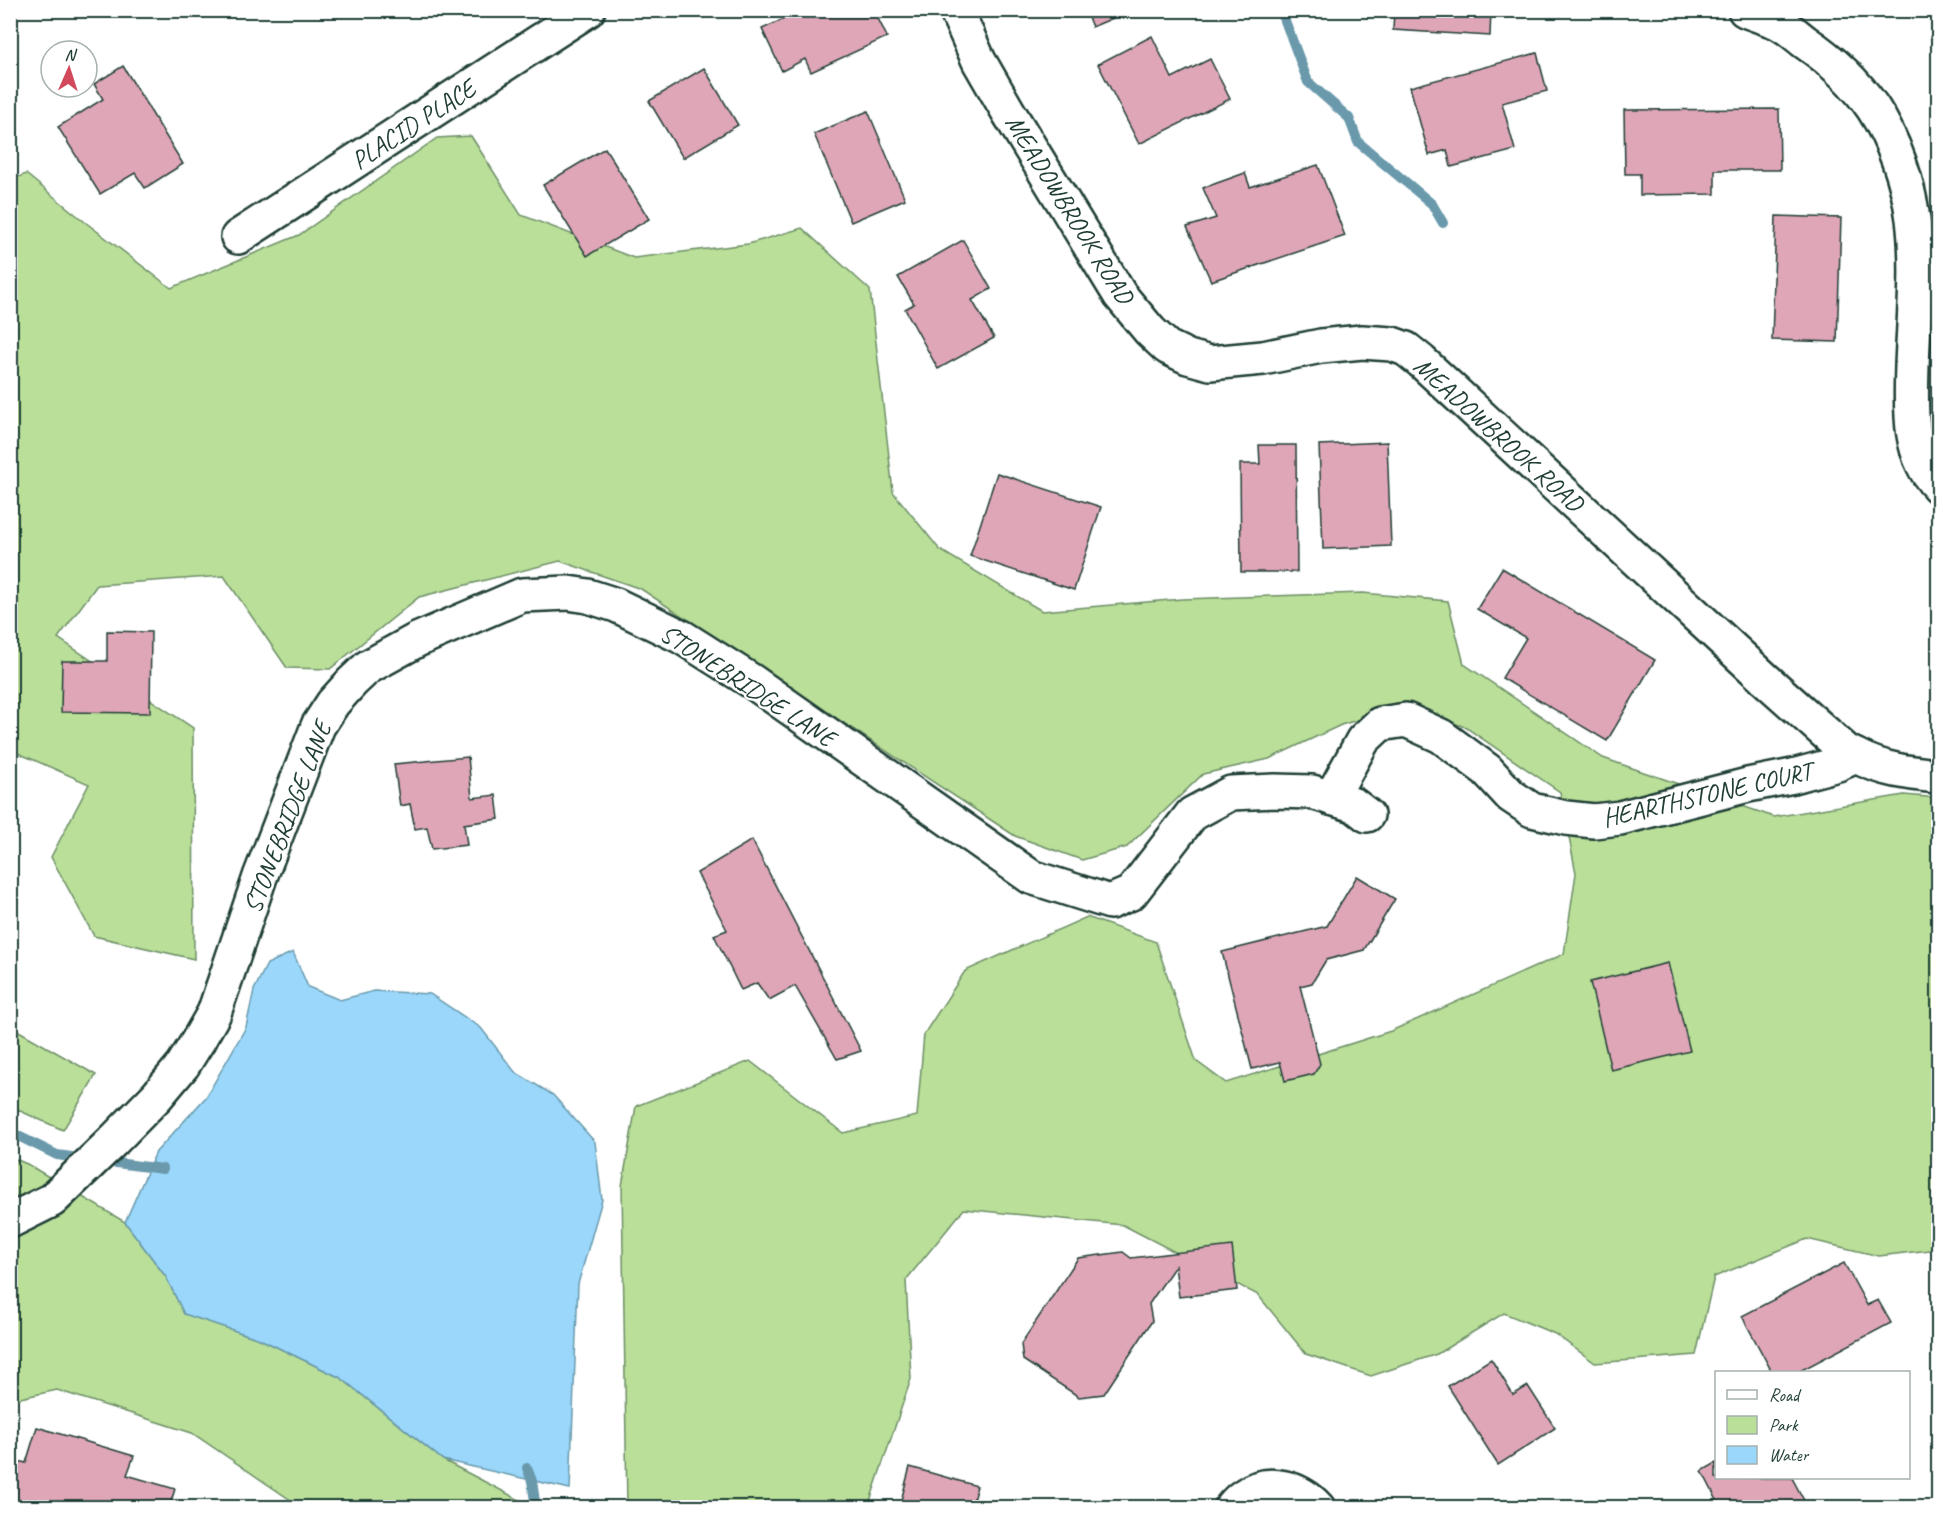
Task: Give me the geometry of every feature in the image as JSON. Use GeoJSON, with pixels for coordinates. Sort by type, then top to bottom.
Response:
{"type":"FeatureCollection","features":[{"type":"Feature","properties":{"kind":"street","name":"PLACID PLACE"},"geometry":{"type":"LineString","coordinates":[[238,237],[588,10]]}},
{"type":"Feature","properties":{"kind":"street","name":"MEADOWBROOK ROAD"},"geometry":{"type":"LineString","coordinates":[[956,10],[979,61],[1014,122],[1120,295],[1150,331],[1167,347],[1188,357],[1210,363],[1263,358],[1321,346],[1362,342],[1392,344],[1406,349],[1773,686],[1846,751],[1856,756]]}},
{"type":"Feature","properties":{"kind":"street"},"geometry":{"type":"LineString","coordinates":[[1745,10],[1780,24],[1830,59],[1873,108],[1891,143],[1906,184],[1913,219],[1916,260],[1913,430],[1919,454],[1938,486]]}},
{"type":"Feature","properties":{"kind":"street","name":"STONEBRIDGE LANE"},"geometry":{"type":"LineString","coordinates":[[10,1221],[52,1200],[112,1142],[183,1065],[214,1013],[318,726],[333,703],[368,667],[417,640],[522,595],[568,593],[588,596],[616,605],[682,637],[753,682],[1031,877],[1110,902],[1131,893],[1192,814],[1231,793],[1312,792],[1354,805],[1367,815]]}},
{"type":"Feature","properties":{"kind":"street","name":"HEARTHSTONE COURT"},"geometry":{"type":"LineString","coordinates":[[1331,798],[1363,740],[1380,724],[1406,720],[1441,736],[1487,770],[1511,795],[1532,810],[1566,818],[1594,821],[1628,816],[1748,785],[1793,776],[1838,764],[1856,756]]}},
{"type":"Feature","properties":{"kind":"street"},"geometry":{"type":"LineString","coordinates":[[1856,756],[1874,766],[1905,773],[1938,776]]}},
{"type":"Feature","properties":{"kind":"street"},"geometry":{"type":"LineString","coordinates":[[1231,1508],[1246,1494],[1267,1487],[1289,1488],[1309,1498],[1318,1508]]}},
{"type":"Feature","properties":{"kind":"green space"},"geometry":{"type":"Polygon","coordinates":[[[471,136],[521,215],[634,258],[748,244],[802,228],[870,290],[893,492],[940,550],[1042,611],[1182,599],[1363,593],[1448,601],[1464,664],[1603,758],[1774,817],[1904,795],[1938,798],[1938,1249],[1879,1256],[1807,1239],[1714,1277],[1696,1355],[1595,1363],[1555,1334],[1504,1313],[1437,1354],[1371,1376],[1306,1354],[1258,1295],[1123,1225],[964,1209],[906,1280],[911,1379],[868,1507],[627,1507],[622,1186],[636,1106],[750,1061],[843,1133],[917,1116],[924,1034],[965,971],[1087,917],[1156,942],[1196,1061],[1226,1083],[1391,1031],[1564,954],[1576,873],[1560,792],[1465,727],[1403,706],[1341,725],[1269,759],[1203,774],[1127,847],[1082,860],[1015,836],[641,589],[560,561],[419,597],[330,669],[287,668],[224,576],[97,585],[58,638],[193,728],[194,959],[94,936],[51,857],[89,784],[11,750],[11,180],[26,174],[171,288],[299,235],[437,138],[471,136]]]}},
{"type":"Feature","properties":{"kind":"green space"},"geometry":{"type":"Polygon","coordinates":[[[10,1026],[96,1075],[63,1130],[11,1107],[10,1026]]]}},
{"type":"Feature","properties":{"kind":"green space"},"geometry":{"type":"Polygon","coordinates":[[[10,1157],[27,1164],[125,1222],[166,1277],[184,1314],[260,1339],[341,1378],[443,1460],[533,1507],[301,1507],[192,1433],[57,1390],[11,1400],[10,1157]]]}},
{"type":"Feature","properties":{"kind":"water"},"geometry":{"type":"Polygon","coordinates":[[[293,952],[308,987],[340,1000],[374,991],[430,994],[481,1028],[515,1072],[553,1095],[595,1142],[602,1200],[578,1284],[570,1489],[443,1460],[341,1378],[260,1339],[184,1314],[166,1277],[125,1222],[156,1152],[206,1097],[246,1027],[254,990],[267,964],[293,952]]]}},
{"type":"Feature","properties":{"kind":"building"},"geometry":{"type":"Polygon","coordinates":[[[803,10],[874,10],[887,37],[811,72],[805,59],[782,71],[762,29],[803,10]]]}},
{"type":"Feature","properties":{"kind":"building"},"geometry":{"type":"Polygon","coordinates":[[[1085,10],[1132,10],[1092,27],[1085,10]]]}},
{"type":"Feature","properties":{"kind":"building"},"geometry":{"type":"Polygon","coordinates":[[[1394,10],[1491,10],[1490,36],[1393,30],[1394,10]]]}},
{"type":"Feature","properties":{"kind":"building"},"geometry":{"type":"Polygon","coordinates":[[[1152,36],[1172,78],[1210,59],[1230,99],[1139,144],[1098,64],[1152,36]]]}},
{"type":"Feature","properties":{"kind":"building"},"geometry":{"type":"Polygon","coordinates":[[[1537,53],[1547,91],[1502,103],[1515,150],[1451,167],[1447,150],[1429,155],[1410,87],[1537,53]]]}},
{"type":"Feature","properties":{"kind":"building"},"geometry":{"type":"Polygon","coordinates":[[[123,66],[183,164],[145,188],[135,173],[100,194],[58,127],[103,99],[99,92],[99,81],[123,66]]]}},
{"type":"Feature","properties":{"kind":"building"},"geometry":{"type":"Polygon","coordinates":[[[704,68],[738,125],[683,158],[649,101],[704,68]]]}},
{"type":"Feature","properties":{"kind":"building"},"geometry":{"type":"Polygon","coordinates":[[[1779,109],[1780,170],[1715,170],[1715,194],[1640,195],[1640,174],[1625,174],[1624,110],[1779,109]]]}},
{"type":"Feature","properties":{"kind":"building"},"geometry":{"type":"Polygon","coordinates":[[[868,111],[905,199],[851,222],[814,134],[868,111]]]}},
{"type":"Feature","properties":{"kind":"building"},"geometry":{"type":"Polygon","coordinates":[[[605,148],[649,219],[587,256],[543,185],[605,148]]]}},
{"type":"Feature","properties":{"kind":"building"},"geometry":{"type":"Polygon","coordinates":[[[1318,165],[1345,236],[1211,281],[1187,227],[1216,218],[1203,188],[1245,173],[1250,187],[1318,165]]]}},
{"type":"Feature","properties":{"kind":"building"},"geometry":{"type":"Polygon","coordinates":[[[1776,216],[1841,218],[1837,342],[1772,340],[1776,216]]]}},
{"type":"Feature","properties":{"kind":"building"},"geometry":{"type":"Polygon","coordinates":[[[963,240],[991,289],[972,300],[994,338],[938,369],[905,309],[914,304],[898,277],[963,240]]]}},
{"type":"Feature","properties":{"kind":"building"},"geometry":{"type":"Polygon","coordinates":[[[1387,442],[1391,546],[1323,549],[1319,445],[1387,442]]]}},
{"type":"Feature","properties":{"kind":"building"},"geometry":{"type":"Polygon","coordinates":[[[1259,445],[1296,445],[1297,572],[1241,572],[1240,464],[1260,464],[1259,445]]]}},
{"type":"Feature","properties":{"kind":"building"},"geometry":{"type":"Polygon","coordinates":[[[997,473],[1101,507],[1074,590],[970,556],[997,473]]]}},
{"type":"Feature","properties":{"kind":"building"},"geometry":{"type":"Polygon","coordinates":[[[1502,568],[1655,660],[1607,741],[1502,678],[1526,638],[1477,609],[1502,568]]]}},
{"type":"Feature","properties":{"kind":"building"},"geometry":{"type":"Polygon","coordinates":[[[107,631],[151,632],[150,713],[61,712],[62,661],[107,661],[107,631]]]}},
{"type":"Feature","properties":{"kind":"building"},"geometry":{"type":"Polygon","coordinates":[[[468,757],[472,798],[496,795],[499,819],[464,824],[467,845],[432,849],[427,827],[415,829],[410,804],[400,806],[394,764],[468,757]]]}},
{"type":"Feature","properties":{"kind":"building"},"geometry":{"type":"Polygon","coordinates":[[[752,840],[861,1051],[837,1059],[795,986],[769,1000],[757,983],[741,990],[714,935],[727,930],[697,873],[752,840]]]}},
{"type":"Feature","properties":{"kind":"building"},"geometry":{"type":"Polygon","coordinates":[[[1357,876],[1395,899],[1364,950],[1326,960],[1312,983],[1300,986],[1320,1064],[1314,1074],[1285,1081],[1280,1062],[1252,1069],[1222,952],[1327,926],[1357,876]]]}},
{"type":"Feature","properties":{"kind":"building"},"geometry":{"type":"Polygon","coordinates":[[[1668,963],[1690,1051],[1611,1070],[1590,982],[1668,963]]]}},
{"type":"Feature","properties":{"kind":"building"},"geometry":{"type":"Polygon","coordinates":[[[1232,1246],[1237,1290],[1179,1297],[1175,1266],[1149,1304],[1152,1321],[1104,1394],[1079,1397],[1023,1360],[1021,1344],[1078,1258],[1123,1252],[1131,1258],[1232,1246]]]}},
{"type":"Feature","properties":{"kind":"building"},"geometry":{"type":"Polygon","coordinates":[[[1844,1263],[1867,1305],[1878,1300],[1891,1323],[1800,1371],[1771,1371],[1742,1316],[1844,1263]]]}},
{"type":"Feature","properties":{"kind":"building"},"geometry":{"type":"Polygon","coordinates":[[[1938,1323],[1938,1440],[1934,1439],[1938,1323]]]}},
{"type":"Feature","properties":{"kind":"building"},"geometry":{"type":"Polygon","coordinates":[[[1491,1359],[1513,1395],[1528,1386],[1555,1428],[1498,1465],[1448,1386],[1491,1359]]]}},
{"type":"Feature","properties":{"kind":"building"},"geometry":{"type":"Polygon","coordinates":[[[37,1427],[134,1456],[127,1475],[175,1489],[169,1508],[10,1508],[10,1459],[26,1463],[37,1427]]]}},
{"type":"Feature","properties":{"kind":"building"},"geometry":{"type":"Polygon","coordinates":[[[1715,1464],[1715,1479],[1793,1479],[1808,1508],[1721,1508],[1702,1471],[1715,1464]]]}},
{"type":"Feature","properties":{"kind":"building"},"geometry":{"type":"Polygon","coordinates":[[[910,1467],[977,1486],[971,1508],[899,1508],[910,1467]]]}},
{"type":"Feature","properties":{"kind":"waterway"},"geometry":{"type":"LineString","coordinates":[[1281,10],[1308,82],[1349,118],[1358,142],[1432,204],[1443,223]]}},
{"type":"Feature","properties":{"kind":"waterway"},"geometry":{"type":"LineString","coordinates":[[10,1132],[57,1155],[86,1159]]}},
{"type":"Feature","properties":{"kind":"waterway"},"geometry":{"type":"LineString","coordinates":[[101,1161],[163,1169]]}},
{"type":"Feature","properties":{"kind":"waterway"},"geometry":{"type":"LineString","coordinates":[[527,1468],[532,1481],[536,1508]]}}]}
